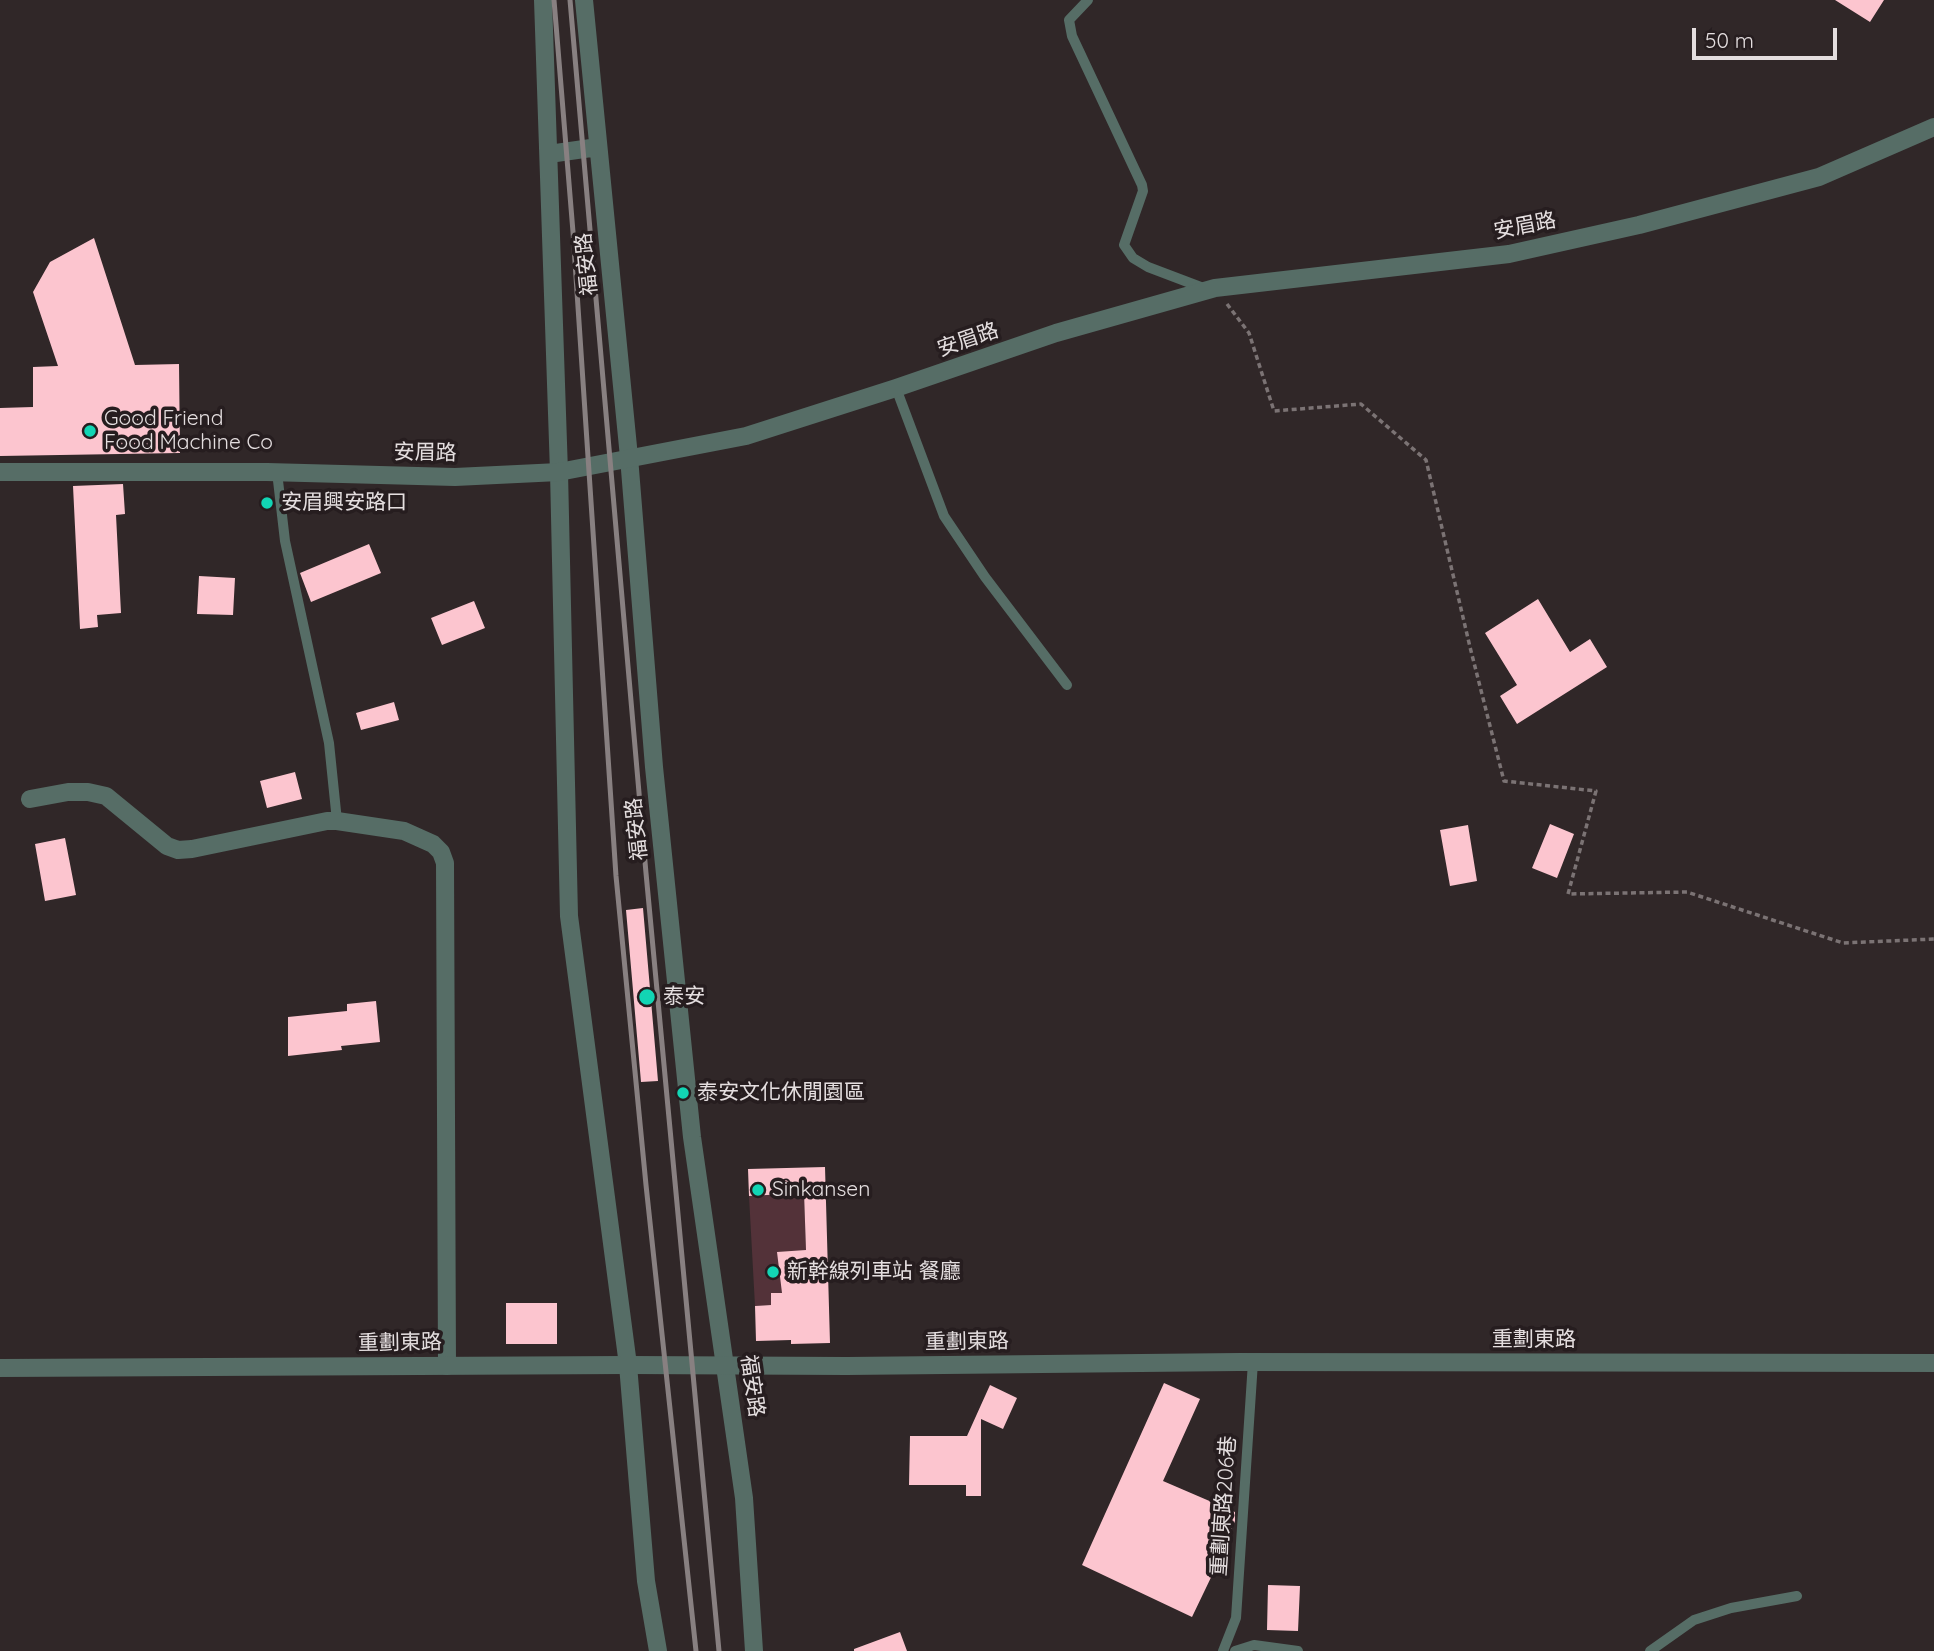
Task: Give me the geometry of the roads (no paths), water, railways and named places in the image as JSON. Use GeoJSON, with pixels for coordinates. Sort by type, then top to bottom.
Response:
{"type":"FeatureCollection","features":[{"type":"Feature","properties":{"kind":"street","name":"福安路"},"geometry":{"type":"LineString","coordinates":[[543,0],[559,472],[569,916],[628,1365],[646,1581],[658,1651]]}},
{"type":"Feature","properties":{"kind":"street","name":"福安路"},"geometry":{"type":"LineString","coordinates":[[584,0],[629,457],[654,766],[692,1137],[744,1498],[754,1651]]}},
{"type":"Feature","properties":{"kind":"street","name":"安眉路"},"geometry":{"type":"LineString","coordinates":[[0,472],[277,472],[456,477],[559,472],[746,436],[1056,333],[1212,289],[1509,254],[1626,228],[1819,177],[1934,127]]}},
{"type":"Feature","properties":{"kind":"street"},"geometry":{"type":"LineString","coordinates":[[549,154],[598,147]]}},
{"type":"Feature","properties":{"kind":"street"},"geometry":{"type":"LineString","coordinates":[[30,799],[68,792],[106,796],[167,846],[178,850],[337,821],[404,831],[433,844],[441,852],[445,863],[447,1366]]}},
{"type":"Feature","properties":{"kind":"street","name":"重劃東路"},"geometry":{"type":"LineString","coordinates":[[0,1368],[1253,1362],[1934,1363]]}},
{"type":"Feature","properties":{"kind":"lane"},"geometry":{"type":"LineString","coordinates":[[1088,0],[1069,20],[1072,36],[1143,191],[1124,245],[1133,258],[1148,267],[1212,289]]}},
{"type":"Feature","properties":{"kind":"lane"},"geometry":{"type":"LineString","coordinates":[[896,388],[944,516],[985,577],[1067,685]]}},
{"type":"Feature","properties":{"kind":"lane"},"geometry":{"type":"LineString","coordinates":[[277,472],[285,541],[329,743],[337,821]]}},
{"type":"Feature","properties":{"kind":"lane","name":"重劃東路206巷"},"geometry":{"type":"LineString","coordinates":[[1223,1651],[1236,1618],[1253,1362]]}},
{"type":"Feature","properties":{"kind":"lane"},"geometry":{"type":"LineString","coordinates":[[1650,1651],[1694,1620],[1731,1608],[1797,1597]]}},
{"type":"Feature","properties":{"kind":"lane"},"geometry":{"type":"LineString","coordinates":[[1235,1651],[1254,1645],[1298,1651]]}},
{"type":"Feature","properties":{"kind":"railway"},"geometry":{"type":"LineString","coordinates":[[554,0],[573,232],[616,876],[696,1651]]}},
{"type":"Feature","properties":{"kind":"railway"},"geometry":{"type":"LineString","coordinates":[[570,0],[646,873],[719,1651]]}},
{"type":"Feature","properties":{"kind":"place","name":"Good Friend Food Machine Co"},"geometry":{"type":"Point","coordinates":[90,431]}},
{"type":"Feature","properties":{"kind":"place","name":"安眉興安路口"},"geometry":{"type":"Point","coordinates":[267,503]}},
{"type":"Feature","properties":{"kind":"place","name":"泰安"},"geometry":{"type":"Point","coordinates":[647,997]}},
{"type":"Feature","properties":{"kind":"place","name":"泰安文化休閒園區"},"geometry":{"type":"Point","coordinates":[683,1093]}},
{"type":"Feature","properties":{"kind":"place","name":"Sinkansen"},"geometry":{"type":"Point","coordinates":[758,1190]}},
{"type":"Feature","properties":{"kind":"place","name":"新幹線列車站 餐廳"},"geometry":{"type":"Point","coordinates":[773,1272]}}]}
